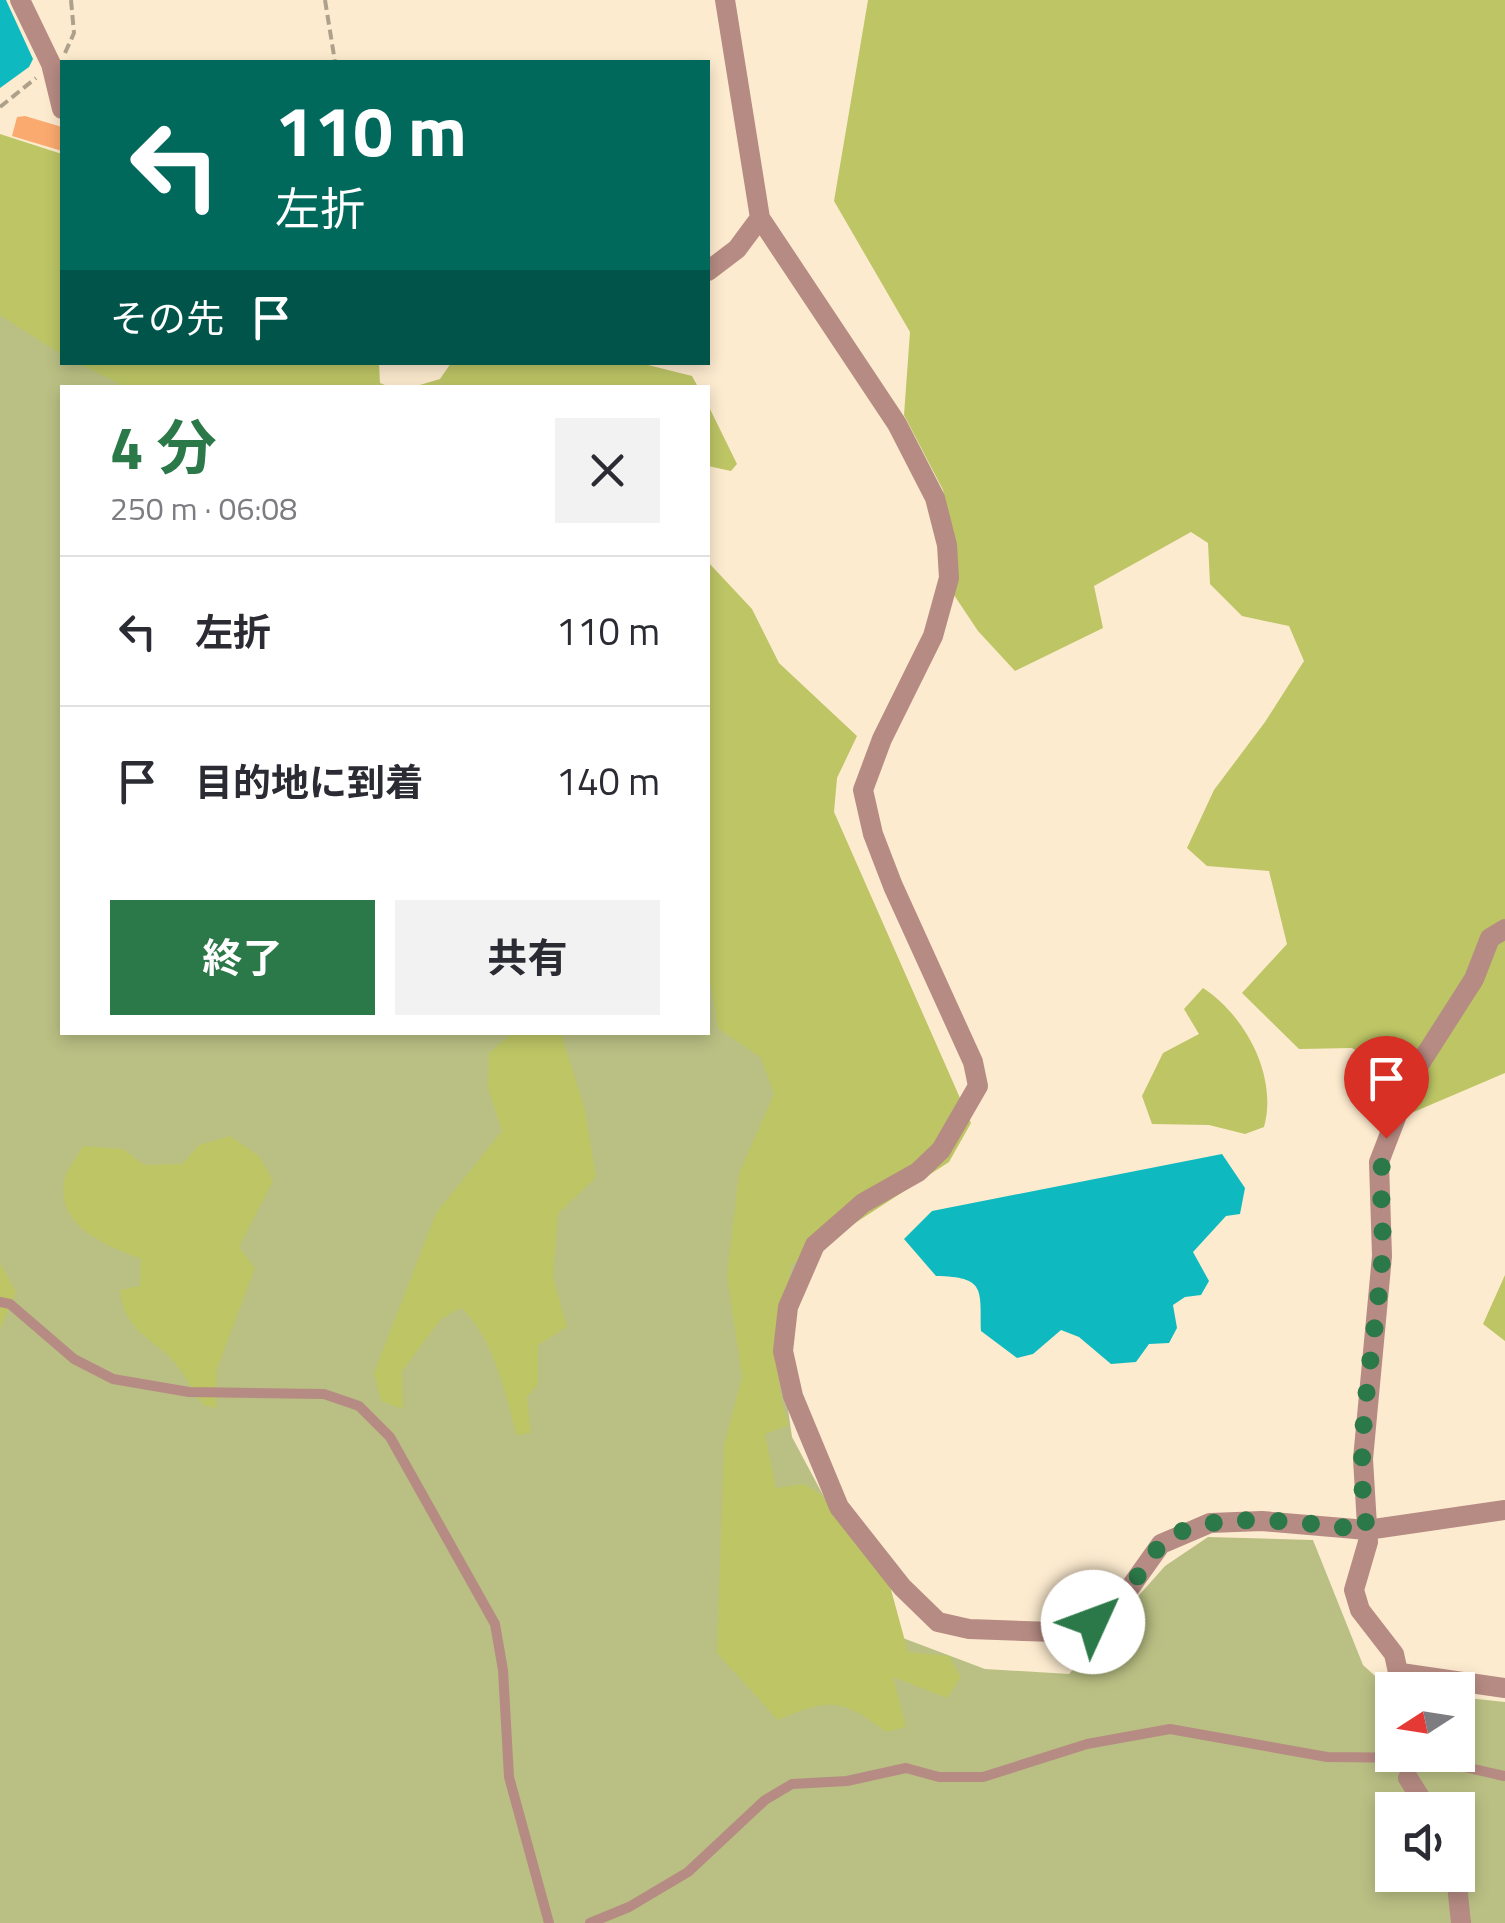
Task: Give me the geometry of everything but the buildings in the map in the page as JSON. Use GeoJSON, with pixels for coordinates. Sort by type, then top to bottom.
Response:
{"type":"FeatureCollection","features":[{"type":"Feature","properties":{"kind":"street"},"geometry":{"type":"LineString","coordinates":[[20,0],[52,64],[60,100]]}},
{"type":"Feature","properties":{"kind":"street"},"geometry":{"type":"LineString","coordinates":[[724,0],[760,218],[897,424],[935,498],[947,545],[949,578],[933,636],[882,739],[864,790],[880,852],[972,1062],[978,1086],[942,1150],[918,1172],[863,1203],[816,1245],[802,1268],[788,1308],[783,1351],[793,1396],[839,1507],[902,1587],[938,1622],[969,1629],[1054,1632],[1112,1613],[1161,1544],[1210,1523],[1262,1521],[1367,1530],[1505,1510]]}},
{"type":"Feature","properties":{"kind":"street"},"geometry":{"type":"LineString","coordinates":[[710,270],[738,249],[760,218]]}},
{"type":"Feature","properties":{"kind":"street"},"geometry":{"type":"LineString","coordinates":[[1399,1672],[1394,1654],[1356,1601],[1367,1530],[1363,1459],[1382,1256],[1380,1162],[1412,1076],[1474,978],[1490,938],[1505,928]]}},
{"type":"Feature","properties":{"kind":"street"},"geometry":{"type":"LineString","coordinates":[[1475,1686],[1505,1688]]}},
{"type":"Feature","properties":{"kind":"street"},"geometry":{"type":"LineString","coordinates":[[1408,1778],[1417,1792]]}},
{"type":"Feature","properties":{"kind":"street"},"geometry":{"type":"LineString","coordinates":[[1457,1892],[1460,1923]]}},
{"type":"Feature","properties":{"kind":"lane"},"geometry":{"type":"LineString","coordinates":[[0,1302],[10,1304],[74,1359],[113,1379],[189,1392],[324,1394],[358,1406],[390,1437],[495,1624],[504,1670],[510,1777],[549,1923]]}},
{"type":"Feature","properties":{"kind":"lane"},"geometry":{"type":"LineString","coordinates":[[590,1923],[629,1908],[688,1872],[764,1800],[792,1784],[847,1781],[906,1768],[939,1777],[983,1777],[1087,1744],[1170,1729],[1327,1757],[1425,1758],[1504,1776]]}},
{"type":"Feature","properties":{"kind":"path"},"geometry":{"type":"LineString","coordinates":[[325,0],[335,60]]}},
{"type":"Feature","properties":{"kind":"green space"},"geometry":{"type":"Polygon","coordinates":[[[868,0],[1505,0],[1505,1073],[1402,1117],[1420,1090],[1352,1048],[1299,1049],[1242,993],[1287,944],[1269,871],[1207,866],[1187,848],[1214,790],[1304,661],[1289,626],[1242,616],[1210,584],[1208,543],[1191,532],[1094,586],[1103,628],[1015,671],[978,631],[954,595],[958,562],[943,490],[904,415],[910,332],[834,201],[868,0]]]}},
{"type":"Feature","properties":{"kind":"green space"},"geometry":{"type":"Polygon","coordinates":[[[0,134],[60,153],[60,354],[0,315],[0,134]]]}},
{"type":"Feature","properties":{"kind":"green space"},"geometry":{"type":"Polygon","coordinates":[[[0,154],[60,161],[60,365],[199,365],[194,385],[60,385],[60,1035],[710,1035],[710,749],[838,1214],[774,1310],[792,1437],[846,1538],[887,1632],[985,1669],[1069,1674],[1165,1566],[1208,1537],[1313,1540],[1363,1665],[1375,1676],[1375,1772],[1475,1772],[1475,1699],[1505,1702],[1505,1923],[0,1923],[0,154]]]}},
{"type":"Feature","properties":{"kind":"green space"},"geometry":{"type":"Polygon","coordinates":[[[81,365],[379,365],[380,383],[385,385],[122,385],[81,365]]]}},
{"type":"Feature","properties":{"kind":"green space"},"geometry":{"type":"Polygon","coordinates":[[[450,365],[648,365],[692,376],[697,385],[420,385],[440,379],[450,365]]]}},
{"type":"Feature","properties":{"kind":"green space"},"geometry":{"type":"Polygon","coordinates":[[[710,409],[737,464],[731,471],[710,466],[710,409]]]}},
{"type":"Feature","properties":{"kind":"green space"},"geometry":{"type":"Polygon","coordinates":[[[710,564],[752,609],[779,663],[857,736],[837,778],[834,812],[971,1123],[949,1162],[792,1264],[778,1364],[789,1425],[765,1434],[776,1488],[804,1484],[822,1495],[890,1586],[908,1652],[949,1656],[961,1677],[947,1698],[893,1677],[906,1727],[886,1732],[858,1713],[835,1705],[810,1708],[778,1720],[717,1653],[724,1445],[742,1377],[727,1275],[739,1173],[774,1094],[761,1058],[718,1028],[710,981],[710,564]]]}},
{"type":"Feature","properties":{"kind":"green space"},"geometry":{"type":"Polygon","coordinates":[[[1203,988],[1233,1014],[1262,1068],[1267,1108],[1264,1127],[1245,1134],[1209,1125],[1152,1124],[1142,1096],[1163,1053],[1199,1034],[1184,1009],[1203,988]]]}},
{"type":"Feature","properties":{"kind":"green space"},"geometry":{"type":"Polygon","coordinates":[[[510,1035],[562,1035],[585,1110],[596,1177],[558,1214],[553,1277],[567,1327],[538,1345],[538,1384],[527,1397],[531,1433],[516,1435],[490,1350],[461,1308],[441,1319],[402,1371],[403,1409],[381,1401],[374,1373],[436,1213],[502,1131],[488,1088],[489,1053],[510,1035]]]}},
{"type":"Feature","properties":{"kind":"green space"},"geometry":{"type":"Polygon","coordinates":[[[230,1136],[259,1156],[273,1181],[239,1247],[255,1268],[217,1369],[216,1408],[203,1405],[176,1364],[127,1316],[120,1290],[140,1286],[141,1259],[100,1241],[76,1223],[64,1197],[64,1181],[83,1146],[123,1149],[144,1165],[182,1164],[199,1145],[230,1136]]]}},
{"type":"Feature","properties":{"kind":"green space"},"geometry":{"type":"Polygon","coordinates":[[[0,1263],[16,1292],[0,1330],[0,1263]]]}},
{"type":"Feature","properties":{"kind":"green space"},"geometry":{"type":"Polygon","coordinates":[[[1505,1275],[1505,1341],[1483,1324],[1505,1275]]]}},
{"type":"Feature","properties":{"kind":"water"},"geometry":{"type":"Polygon","coordinates":[[[0,0],[6,0],[33,59],[29,67],[0,88],[0,0]]]}},
{"type":"Feature","properties":{"kind":"water"},"geometry":{"type":"Polygon","coordinates":[[[1222,1154],[1245,1188],[1240,1214],[1226,1216],[1193,1252],[1209,1281],[1201,1295],[1185,1297],[1173,1305],[1177,1328],[1169,1343],[1149,1344],[1136,1362],[1111,1364],[1079,1337],[1061,1330],[1033,1354],[1017,1358],[981,1331],[977,1288],[964,1279],[936,1276],[904,1239],[932,1211],[1222,1154]]]}},
{"type":"Feature","properties":{"kind":"route"},"geometry":{"type":"LineString","coordinates":[[1093,1622],[1112,1613],[1161,1544],[1180,1533],[1210,1523],[1262,1521],[1367,1530],[1363,1459],[1382,1256],[1380,1162],[1386,1138]]}}]}
